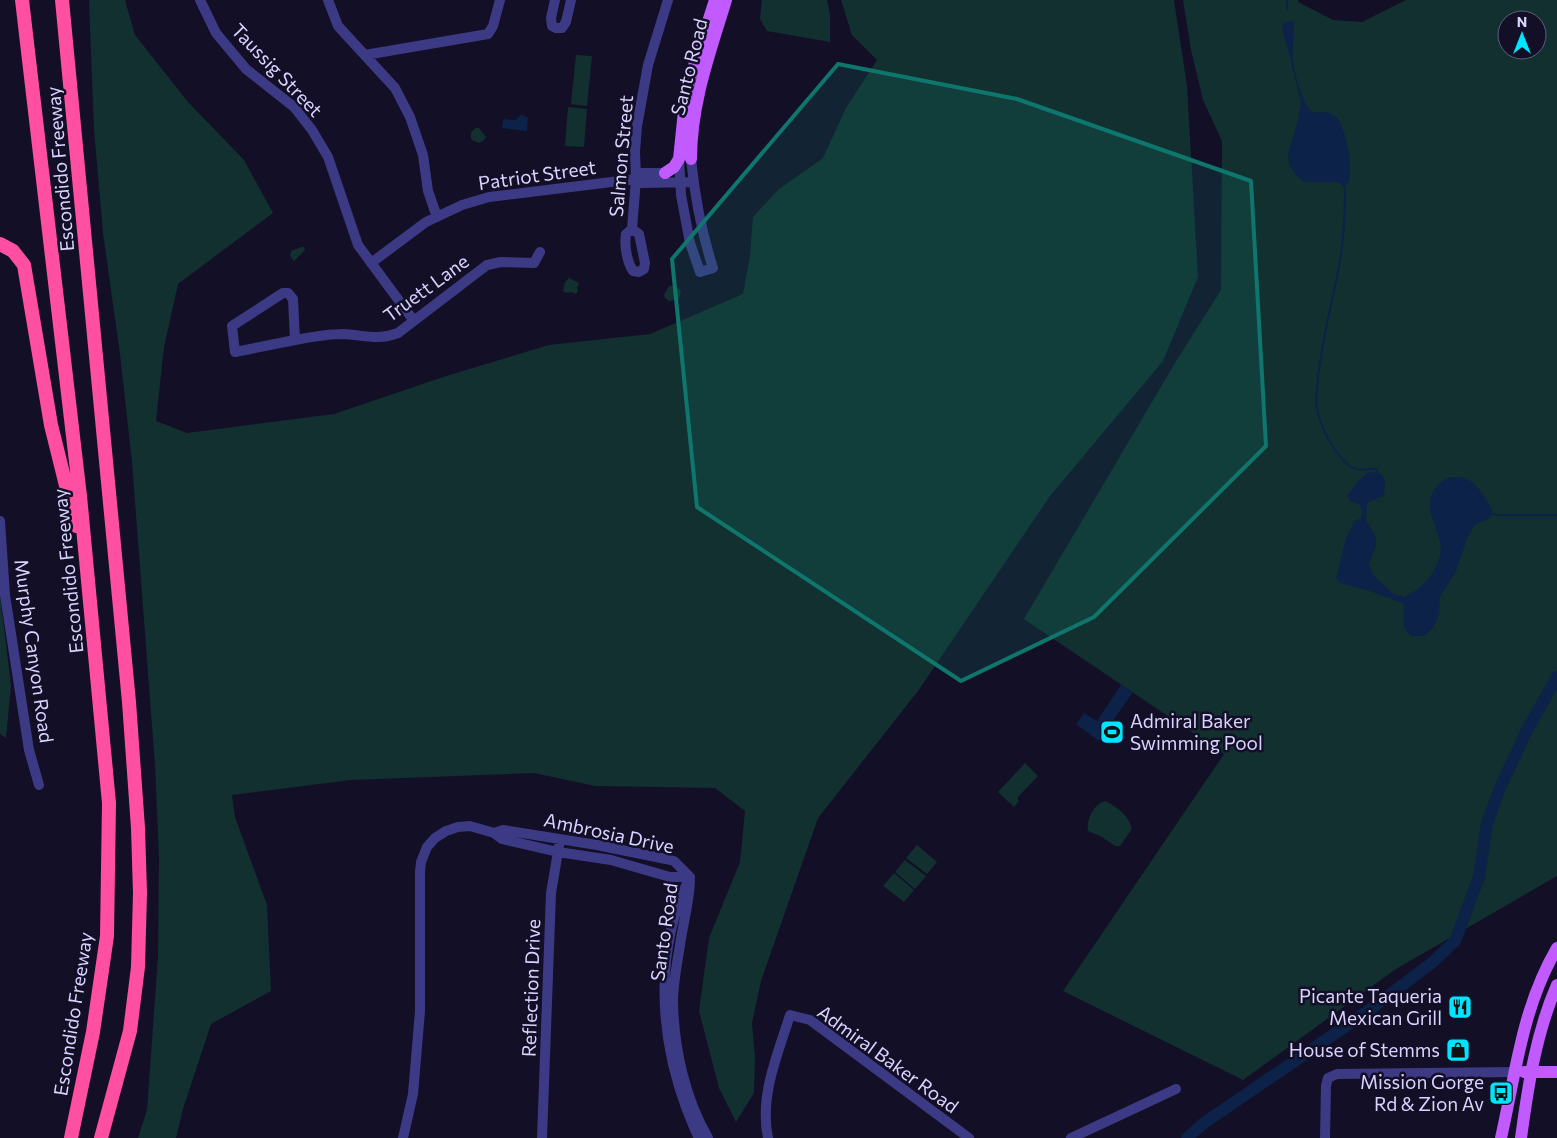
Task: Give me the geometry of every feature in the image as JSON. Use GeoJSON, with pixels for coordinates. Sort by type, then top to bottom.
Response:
{"type":"FeatureCollection","features":[{"type":"Feature","properties":{"kind":"highway","name":"Escondido Freeway"},"geometry":{"type":"LineString","coordinates":[[22,0],[80,496],[109,803],[107,936],[94,1032],[71,1138]]}},
{"type":"Feature","properties":{"kind":"highway","name":"Escondido Freeway"},"geometry":{"type":"LineString","coordinates":[[62,0],[130,711],[138,828],[140,893],[138,958],[130,1031],[101,1138]]}},
{"type":"Feature","properties":{"kind":"highway"},"geometry":{"type":"LineString","coordinates":[[0,244],[13,250],[24,265],[51,424],[87,570]]}},
{"type":"Feature","properties":{"kind":"main road","name":"Santo Road"},"geometry":{"type":"LineString","coordinates":[[685,159],[682,123],[686,94],[715,0]]}},
{"type":"Feature","properties":{"kind":"main road","name":"Santo Road"},"geometry":{"type":"LineString","coordinates":[[685,159],[701,81],[726,0]]}},
{"type":"Feature","properties":{"kind":"main road"},"geometry":{"type":"LineString","coordinates":[[665,173],[685,159]]}},
{"type":"Feature","properties":{"kind":"main road"},"geometry":{"type":"LineString","coordinates":[[1502,1138],[1520,1041],[1536,990],[1557,948]]}},
{"type":"Feature","properties":{"kind":"main road"},"geometry":{"type":"LineString","coordinates":[[1521,1138],[1543,1021],[1557,985]]}},
{"type":"Feature","properties":{"kind":"main road"},"geometry":{"type":"LineString","coordinates":[[1514,1072],[1557,1072]]}},
{"type":"Feature","properties":{"kind":"street","name":"Taussig Street"},"geometry":{"type":"LineString","coordinates":[[200,0],[216,32],[246,68],[294,106],[312,130],[328,157],[358,245],[414,321]]}},
{"type":"Feature","properties":{"kind":"street"},"geometry":{"type":"LineString","coordinates":[[328,0],[338,26],[394,88],[410,117],[422,155],[428,191],[436,217]]}},
{"type":"Feature","properties":{"kind":"street"},"geometry":{"type":"LineString","coordinates":[[365,55],[488,34],[500,0]]}},
{"type":"Feature","properties":{"kind":"street"},"geometry":{"type":"LineString","coordinates":[[555,0],[551,18],[552,26],[556,28],[562,28],[566,22],[571,0]]}},
{"type":"Feature","properties":{"kind":"street","name":"Salmon Street"},"geometry":{"type":"LineString","coordinates":[[632,229],[636,179],[635,151],[637,126],[648,65],[668,0]]}},
{"type":"Feature","properties":{"kind":"street","name":"Santo Road"},"geometry":{"type":"LineString","coordinates":[[685,159],[694,182],[700,225],[713,268],[700,272],[690,242],[681,195],[680,183],[685,159]]}},
{"type":"Feature","properties":{"kind":"street","name":"Patriot Street"},"geometry":{"type":"LineString","coordinates":[[636,179],[641,173],[665,173]]}},
{"type":"Feature","properties":{"kind":"street","name":"Patriot Street"},"geometry":{"type":"LineString","coordinates":[[371,263],[426,222],[462,205],[489,197],[636,179],[642,183],[694,182]]}},
{"type":"Feature","properties":{"kind":"street","name":"Truett Lane"},"geometry":{"type":"LineString","coordinates":[[295,340],[293,299],[288,293],[282,293],[232,326],[235,352],[318,336],[344,334],[386,337],[398,333],[487,265],[501,262],[534,262],[540,252]]}},
{"type":"Feature","properties":{"kind":"street","name":"Murphy Canyon Road"},"geometry":{"type":"LineString","coordinates":[[0,521],[5,595],[30,750],[39,785]]}},
{"type":"Feature","properties":{"kind":"street","name":"Ambrosia Drive"},"geometry":{"type":"LineString","coordinates":[[402,1138],[413,1094],[420,1011],[421,862],[427,847],[435,838],[446,831],[470,826],[494,833],[502,839],[558,852],[611,860],[670,877],[690,877]]}},
{"type":"Feature","properties":{"kind":"street","name":"Ambrosia Drive"},"geometry":{"type":"LineString","coordinates":[[494,833],[503,830],[597,845],[666,859],[674,862],[690,877]]}},
{"type":"Feature","properties":{"kind":"street","name":"Reflection Drive"},"geometry":{"type":"LineString","coordinates":[[542,1138],[551,893],[560,840]]}},
{"type":"Feature","properties":{"kind":"street","name":"Santo Road"},"geometry":{"type":"LineString","coordinates":[[690,877],[681,896],[673,924],[666,960],[664,999],[667,1038],[677,1084],[699,1138]]}},
{"type":"Feature","properties":{"kind":"street","name":"Santo Road"},"geometry":{"type":"LineString","coordinates":[[690,877],[689,899],[680,944],[673,1001],[676,1043],[686,1086],[708,1138]]}},
{"type":"Feature","properties":{"kind":"street","name":"Admiral Baker Road"},"geometry":{"type":"LineString","coordinates":[[768,1138],[766,1100],[770,1078],[790,1015],[810,1020],[969,1138]]}},
{"type":"Feature","properties":{"kind":"street"},"geometry":{"type":"LineString","coordinates":[[1325,1138],[1326,1086],[1328,1078],[1337,1074],[1514,1072]]}},
{"type":"Feature","properties":{"kind":"street"},"geometry":{"type":"LineString","coordinates":[[1071,1138],[1176,1089]]}},
{"type":"Feature","properties":{"kind":"highlighted area"},"geometry":{"type":"Polygon","coordinates":[[[838,64],[1017,99],[1251,181],[1266,446],[1094,617],[961,681],[697,507],[672,259],[838,64]]]}},
{"type":"Feature","properties":{"kind":"green space"},"geometry":{"type":"Polygon","coordinates":[[[89,0],[125,0],[135,35],[188,102],[244,160],[273,213],[178,284],[164,347],[156,421],[187,433],[334,414],[446,376],[549,345],[650,334],[743,294],[750,256],[753,217],[778,190],[823,158],[846,108],[877,60],[852,35],[841,0],[1174,0],[1187,86],[1198,277],[1163,361],[1050,496],[918,691],[818,818],[761,981],[752,1023],[755,1058],[754,1093],[736,1122],[719,1088],[699,1011],[709,938],[740,862],[745,811],[715,788],[595,786],[534,773],[351,780],[232,795],[235,817],[267,905],[271,991],[211,1024],[183,1109],[176,1138],[138,1138],[147,1110],[158,956],[159,857],[155,765],[132,462],[120,354],[103,233],[94,130],[89,0]]]}},
{"type":"Feature","properties":{"kind":"green space"},"geometry":{"type":"Polygon","coordinates":[[[762,0],[827,0],[830,14],[830,42],[767,31],[760,19],[762,0]]]}},
{"type":"Feature","properties":{"kind":"green space"},"geometry":{"type":"Polygon","coordinates":[[[1183,0],[1298,0],[1298,2],[1333,20],[1362,22],[1406,0],[1557,0],[1557,876],[1396,969],[1243,1080],[1063,991],[1224,754],[1024,619],[1175,363],[1221,290],[1222,141],[1203,100],[1191,50],[1183,0]]]}},
{"type":"Feature","properties":{"kind":"green space"},"geometry":{"type":"Polygon","coordinates":[[[576,55],[592,56],[587,106],[571,104],[576,55]]]}},
{"type":"Feature","properties":{"kind":"green space"},"geometry":{"type":"Polygon","coordinates":[[[568,107],[587,109],[584,147],[565,146],[568,107]]]}},
{"type":"Feature","properties":{"kind":"green space"},"geometry":{"type":"Polygon","coordinates":[[[477,128],[486,137],[479,143],[472,140],[471,136],[472,131],[477,128]]]}},
{"type":"Feature","properties":{"kind":"green space"},"geometry":{"type":"Polygon","coordinates":[[[302,247],[305,250],[294,261],[290,256],[291,251],[302,247]]]}},
{"type":"Feature","properties":{"kind":"green space"},"geometry":{"type":"Polygon","coordinates":[[[569,278],[579,283],[576,294],[563,291],[565,282],[569,278]]]}},
{"type":"Feature","properties":{"kind":"green space"},"geometry":{"type":"Polygon","coordinates":[[[669,286],[681,290],[678,302],[669,301],[665,298],[664,295],[669,286]]]}},
{"type":"Feature","properties":{"kind":"green space"},"geometry":{"type":"Polygon","coordinates":[[[0,595],[11,685],[6,738],[0,734],[0,595]]]}},
{"type":"Feature","properties":{"kind":"green space"},"geometry":{"type":"Polygon","coordinates":[[[1025,763],[1038,776],[1017,798],[1019,801],[1014,807],[998,792],[1025,763]]]}},
{"type":"Feature","properties":{"kind":"green space"},"geometry":{"type":"Polygon","coordinates":[[[1106,801],[1119,809],[1132,829],[1120,846],[1115,846],[1102,837],[1088,831],[1088,822],[1095,808],[1106,801]]]}},
{"type":"Feature","properties":{"kind":"green space"},"geometry":{"type":"Polygon","coordinates":[[[917,845],[937,862],[927,874],[906,858],[917,845]]]}},
{"type":"Feature","properties":{"kind":"green space"},"geometry":{"type":"Polygon","coordinates":[[[905,860],[926,876],[915,889],[895,872],[905,860]]]}},
{"type":"Feature","properties":{"kind":"green space"},"geometry":{"type":"Polygon","coordinates":[[[894,873],[914,890],[904,902],[883,886],[894,873]]]}},
{"type":"Feature","properties":{"kind":"water"},"geometry":{"type":"Polygon","coordinates":[[[1293,21],[1293,60],[1299,88],[1307,107],[1315,112],[1331,113],[1343,128],[1350,160],[1347,185],[1336,182],[1304,182],[1296,175],[1289,164],[1288,153],[1298,121],[1301,103],[1282,27],[1284,22],[1293,21]]]}},
{"type":"Feature","properties":{"kind":"water"},"geometry":{"type":"Polygon","coordinates":[[[520,115],[528,118],[527,131],[502,128],[503,119],[516,120],[520,115]]]}},
{"type":"Feature","properties":{"kind":"water"},"geometry":{"type":"Polygon","coordinates":[[[1369,472],[1382,474],[1385,481],[1384,496],[1367,503],[1366,520],[1376,540],[1376,546],[1369,564],[1374,576],[1392,593],[1404,597],[1426,582],[1439,559],[1440,540],[1430,511],[1430,502],[1433,492],[1440,483],[1445,479],[1454,477],[1469,480],[1482,493],[1492,509],[1490,518],[1475,525],[1468,536],[1456,571],[1440,597],[1439,614],[1433,628],[1424,636],[1411,636],[1408,633],[1403,622],[1404,604],[1370,591],[1340,583],[1336,578],[1346,538],[1354,522],[1361,518],[1362,511],[1359,504],[1351,502],[1347,496],[1360,479],[1369,472]]]}},
{"type":"Feature","properties":{"kind":"water"},"geometry":{"type":"Polygon","coordinates":[[[1121,685],[1133,692],[1099,741],[1076,724],[1084,713],[1097,721],[1121,685]]]}},
{"type":"Feature","properties":{"kind":"waterway"},"geometry":{"type":"LineString","coordinates":[[1287,0],[1287,9]]}},
{"type":"Feature","properties":{"kind":"waterway"},"geometry":{"type":"LineString","coordinates":[[1342,183],[1345,188],[1340,261],[1322,348],[1316,401],[1323,428],[1338,455],[1351,467],[1361,470],[1377,469],[1378,474]]}},
{"type":"Feature","properties":{"kind":"waterway"},"geometry":{"type":"LineString","coordinates":[[1489,514],[1557,515]]}},
{"type":"Feature","properties":{"kind":"waterway"},"geometry":{"type":"LineString","coordinates":[[1187,1138],[1204,1123],[1368,1011],[1433,962],[1455,941],[1479,877],[1487,823],[1500,788],[1527,730],[1557,677]]}},
{"type":"Feature","properties":{"kind":"place","name":"Admiral Baker Swimming Pool"},"geometry":{"type":"Point","coordinates":[1112,732]}},
{"type":"Feature","properties":{"kind":"place","name":"Picante Taqueria Mexican Grill"},"geometry":{"type":"Point","coordinates":[1460,1007]}},
{"type":"Feature","properties":{"kind":"place","name":"House of Stemms"},"geometry":{"type":"Point","coordinates":[1458,1050]}},
{"type":"Feature","properties":{"kind":"place","name":"Mission Gorge Rd & Zion Av"},"geometry":{"type":"Point","coordinates":[1501,1093]}}]}
